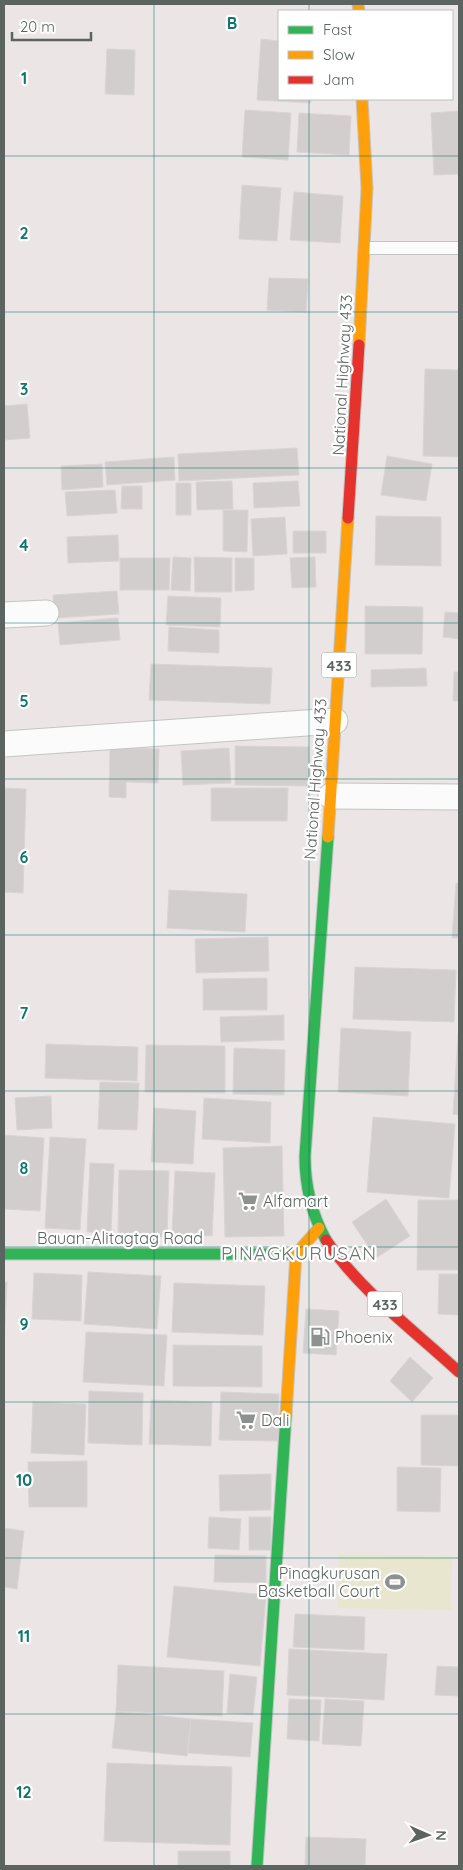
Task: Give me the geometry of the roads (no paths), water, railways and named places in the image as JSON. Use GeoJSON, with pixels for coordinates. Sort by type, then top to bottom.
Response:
{"type":"FeatureCollection","features":[{"type":"Feature","properties":{"kind":"main road","name":"National Highway 433"},"geometry":{"type":"LineString","coordinates":[[362,100],[367,188],[365,248],[330,796],[306,1123],[305,1164],[311,1209],[319,1228],[350,1272],[459,1372]]}},
{"type":"Feature","properties":{"kind":"main road"},"geometry":{"type":"LineString","coordinates":[[257,1866],[296,1254],[319,1228]]}},
{"type":"Feature","properties":{"kind":"main road","name":"Bauan-Alitagtag Road"},"geometry":{"type":"LineString","coordinates":[[4,1254],[296,1254]]}},
{"type":"Feature","properties":{"kind":"street"},"geometry":{"type":"LineString","coordinates":[[4,615],[46,613]]}},
{"type":"Feature","properties":{"kind":"street"},"geometry":{"type":"LineString","coordinates":[[4,744],[335,721]]}},
{"type":"Feature","properties":{"kind":"street"},"geometry":{"type":"LineString","coordinates":[[330,796],[459,797]]}},
{"type":"Feature","properties":{"kind":"lane"},"geometry":{"type":"LineString","coordinates":[[365,248],[459,248]]}},
{"type":"Feature","properties":{"kind":"place","name":"Alfamart"},"geometry":{"type":"Point","coordinates":[248,1201]}},
{"type":"Feature","properties":{"kind":"place","name":"Phoenix"},"geometry":{"type":"Point","coordinates":[320,1337]}},
{"type":"Feature","properties":{"kind":"place","name":"Dali"},"geometry":{"type":"Point","coordinates":[246,1420]}},
{"type":"Feature","properties":{"kind":"place","name":"Pinagkurusan Basketball Court"},"geometry":{"type":"Point","coordinates":[395,1582]}},
{"type":"Feature","properties":{"kind":"district","name":"PINAGKURUSAN"},"geometry":{"type":"Point","coordinates":[299,1253]}}]}
